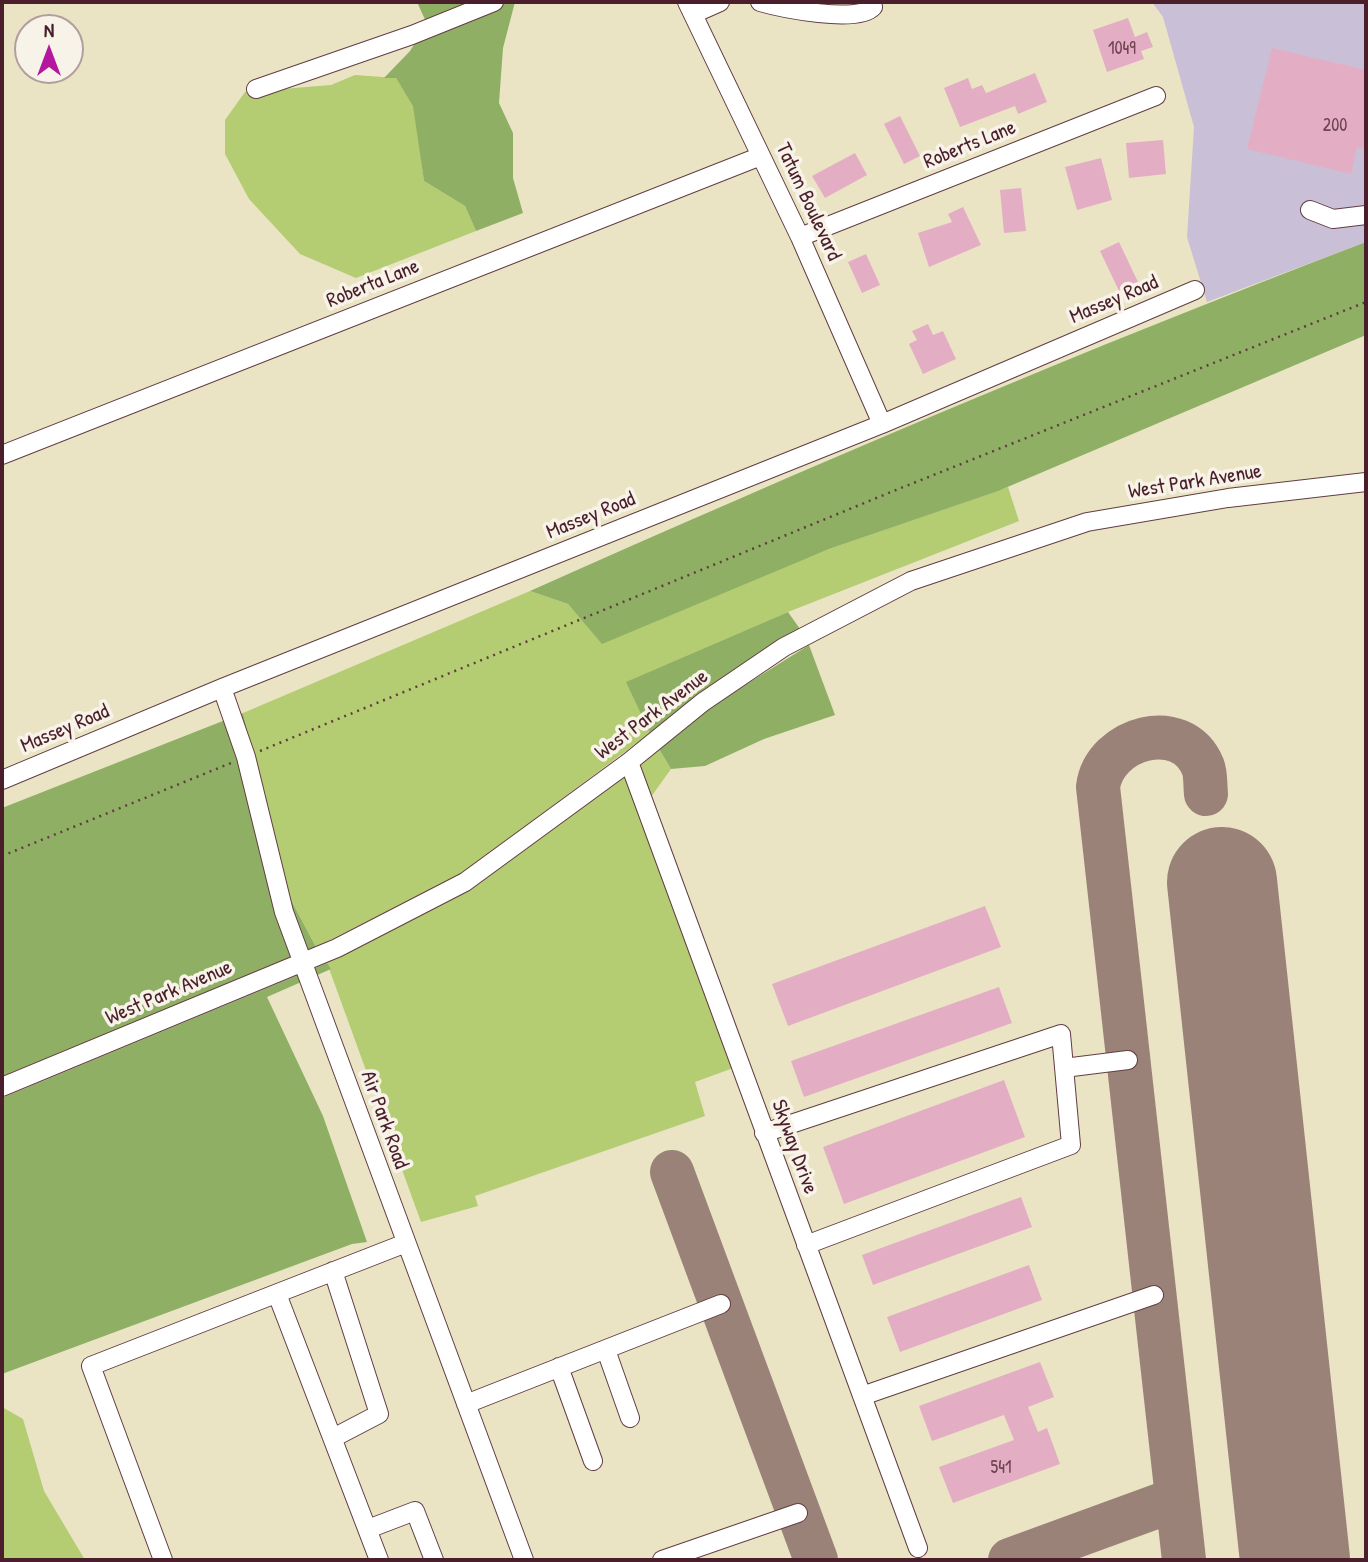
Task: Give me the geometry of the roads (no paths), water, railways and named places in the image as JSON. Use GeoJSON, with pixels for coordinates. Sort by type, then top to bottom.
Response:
{"type":"FeatureCollection","features":[{"type":"Feature","properties":{"kind":"street"},"geometry":{"type":"LineString","coordinates":[[256,89],[412,35],[494,2]]}},
{"type":"Feature","properties":{"kind":"street"},"geometry":{"type":"LineString","coordinates":[[690,8],[720,2]]}},
{"type":"Feature","properties":{"kind":"street"},"geometry":{"type":"LineString","coordinates":[[760,2],[796,11],[831,13],[867,11],[873,7],[871,2]]}},
{"type":"Feature","properties":{"kind":"street","name":"Tatum Boulevard"},"geometry":{"type":"LineString","coordinates":[[690,8],[800,237],[882,424]]}},
{"type":"Feature","properties":{"kind":"street","name":"Roberts Lane"},"geometry":{"type":"LineString","coordinates":[[800,237],[1156,96]]}},
{"type":"Feature","properties":{"kind":"street","name":"Roberta Lane"},"geometry":{"type":"LineString","coordinates":[[2,455],[761,156]]}},
{"type":"Feature","properties":{"kind":"street"},"geometry":{"type":"LineString","coordinates":[[1310,210],[1333,219],[1366,215]]}},
{"type":"Feature","properties":{"kind":"street","name":"Massey Road"},"geometry":{"type":"LineString","coordinates":[[2,780],[222,688],[882,424],[1195,290]]}},
{"type":"Feature","properties":{"kind":"street","name":"West Park Avenue"},"geometry":{"type":"LineString","coordinates":[[2,1087],[337,948],[465,882],[629,762],[703,702],[784,647],[911,581],[1087,522],[1228,498],[1366,482]]}},
{"type":"Feature","properties":{"kind":"street","name":"Air Park Road"},"geometry":{"type":"LineString","coordinates":[[222,688],[246,757],[284,912],[524,1560]]}},
{"type":"Feature","properties":{"kind":"street","name":"Skyway Drive"},"geometry":{"type":"LineString","coordinates":[[629,762],[918,1548]]}},
{"type":"Feature","properties":{"kind":"street"},"geometry":{"type":"LineString","coordinates":[[764,1133],[1061,1034],[1071,1144],[806,1245]]}},
{"type":"Feature","properties":{"kind":"street"},"geometry":{"type":"LineString","coordinates":[[1064,1068],[1128,1060]]}},
{"type":"Feature","properties":{"kind":"street"},"geometry":{"type":"LineString","coordinates":[[163,1560],[92,1366],[406,1243]]}},
{"type":"Feature","properties":{"kind":"street"},"geometry":{"type":"LineString","coordinates":[[333,1271],[379,1414],[333,1438]]}},
{"type":"Feature","properties":{"kind":"street"},"geometry":{"type":"LineString","coordinates":[[276,1293],[379,1560]]}},
{"type":"Feature","properties":{"kind":"street"},"geometry":{"type":"LineString","coordinates":[[862,1396],[1154,1295]]}},
{"type":"Feature","properties":{"kind":"street"},"geometry":{"type":"LineString","coordinates":[[466,1404],[721,1304]]}},
{"type":"Feature","properties":{"kind":"street"},"geometry":{"type":"LineString","coordinates":[[606,1350],[630,1419]]}},
{"type":"Feature","properties":{"kind":"street"},"geometry":{"type":"LineString","coordinates":[[559,1367],[593,1461]]}},
{"type":"Feature","properties":{"kind":"street"},"geometry":{"type":"LineString","coordinates":[[368,1529],[415,1511],[434,1560]]}},
{"type":"Feature","properties":{"kind":"street"},"geometry":{"type":"LineString","coordinates":[[662,1560],[798,1513]]}}]}
